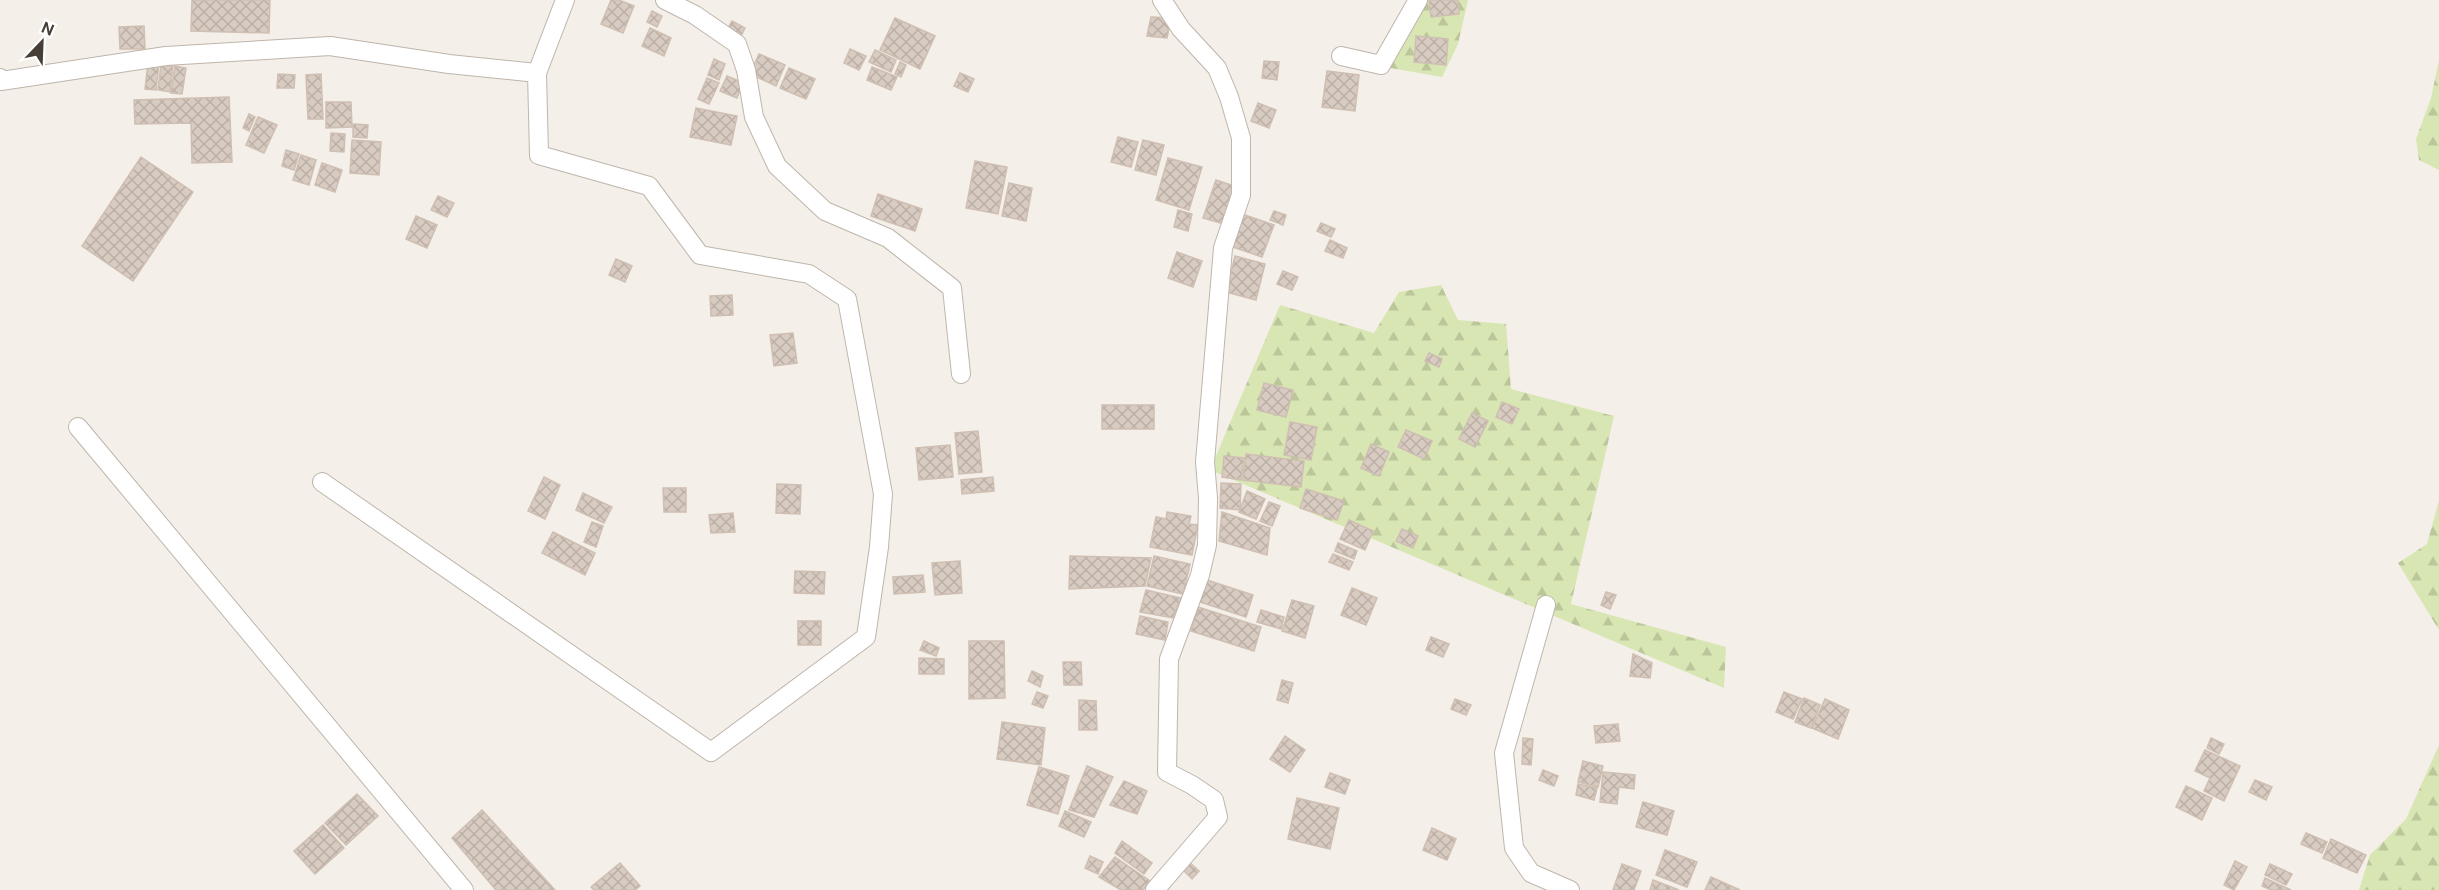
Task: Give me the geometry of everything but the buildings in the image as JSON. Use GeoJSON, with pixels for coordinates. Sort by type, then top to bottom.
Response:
{"type":"FeatureCollection","features":[{"type":"Feature","properties":{"kind":"street"},"geometry":{"type":"LineString","coordinates":[[322,482],[711,752],[866,637],[879,547],[883,494],[847,299],[809,274],[699,255],[649,186],[539,155],[537,73],[565,0]]}},
{"type":"Feature","properties":{"kind":"street"},"geometry":{"type":"LineString","coordinates":[[665,0],[696,15],[737,44],[746,70],[754,117],[777,166],[825,211],[888,238],[952,288],[961,374]]}},
{"type":"Feature","properties":{"kind":"street"},"geometry":{"type":"LineString","coordinates":[[1155,890],[1218,817],[1214,800],[1167,772],[1169,659],[1200,575],[1207,545],[1208,498],[1204,462],[1223,248],[1241,195],[1240,138],[1229,97],[1217,68],[1181,29],[1162,0]]}},
{"type":"Feature","properties":{"kind":"street"},"geometry":{"type":"LineString","coordinates":[[1341,56],[1381,65],[1418,0]]}},
{"type":"Feature","properties":{"kind":"street"},"geometry":{"type":"LineString","coordinates":[[0,78],[1,81],[166,56],[330,46],[449,64],[537,73]]}},
{"type":"Feature","properties":{"kind":"street"},"geometry":{"type":"LineString","coordinates":[[78,428],[464,890]]}},
{"type":"Feature","properties":{"kind":"street"},"geometry":{"type":"LineString","coordinates":[[1546,605],[1504,753],[1514,848],[1531,873],[1570,890]]}},
{"type":"Feature","properties":{"kind":"green space"},"geometry":{"type":"Polygon","coordinates":[[[1413,0],[1468,0],[1458,44],[1442,77],[1385,67],[1413,0]]]}},
{"type":"Feature","properties":{"kind":"green space"},"geometry":{"type":"Polygon","coordinates":[[[2439,60],[2439,170],[2419,160],[2416,139],[2431,98],[2439,60]]]}},
{"type":"Feature","properties":{"kind":"green space"},"geometry":{"type":"Polygon","coordinates":[[[1441,285],[1458,320],[1506,324],[1511,389],[1614,416],[1571,604],[1726,647],[1724,688],[1210,470],[1280,305],[1374,333],[1399,292],[1441,285]]]}},
{"type":"Feature","properties":{"kind":"green space"},"geometry":{"type":"Polygon","coordinates":[[[2439,500],[2439,630],[2398,563],[2427,544],[2439,500]]]}},
{"type":"Feature","properties":{"kind":"green space"},"geometry":{"type":"Polygon","coordinates":[[[2439,745],[2439,890],[2359,890],[2370,855],[2406,819],[2439,745]]]}}]}
